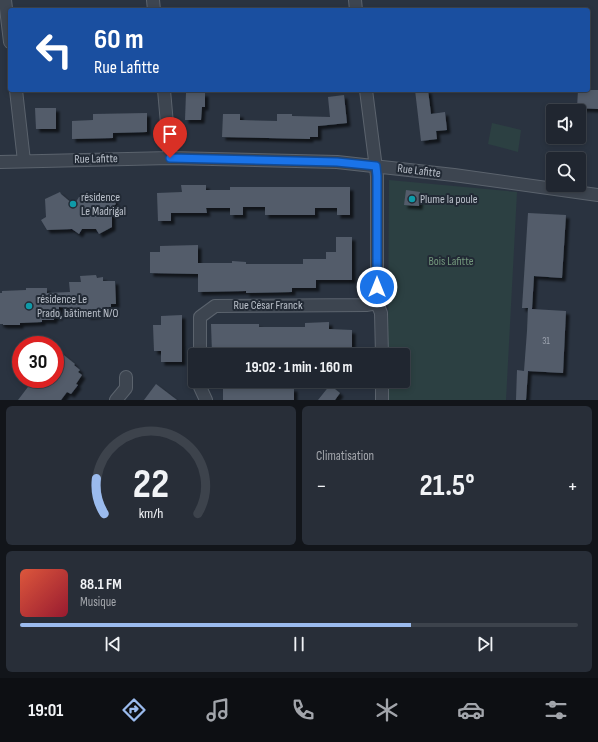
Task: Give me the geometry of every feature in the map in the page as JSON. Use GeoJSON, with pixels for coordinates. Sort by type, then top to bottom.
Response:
{"type":"FeatureCollection","features":[{"type":"Feature","properties":{"kind":"street"},"geometry":{"type":"LineString","coordinates":[[5,0],[8,25]]}},
{"type":"Feature","properties":{"kind":"street"},"geometry":{"type":"LineString","coordinates":[[16,92],[24,161]]}},
{"type":"Feature","properties":{"kind":"street"},"geometry":{"type":"LineString","coordinates":[[164,92],[170,158]]}},
{"type":"Feature","properties":{"kind":"street"},"geometry":{"type":"LineString","coordinates":[[366,92],[377,176],[377,303],[381,313],[382,348]]}},
{"type":"Feature","properties":{"kind":"street","name":"Rue Lafitte"},"geometry":{"type":"LineString","coordinates":[[0,162],[170,158],[337,162],[598,195]]}},
{"type":"Feature","properties":{"kind":"street","name":"Rue César Franck"},"geometry":{"type":"LineString","coordinates":[[200,348],[200,317],[215,306],[366,305],[377,303]]}},
{"type":"Feature","properties":{"kind":"street"},"geometry":{"type":"LineString","coordinates":[[116,400],[126,388],[126,377]]}},
{"type":"Feature","properties":{"kind":"street"},"geometry":{"type":"LineString","coordinates":[[200,388],[206,400]]}},
{"type":"Feature","properties":{"kind":"street"},"geometry":{"type":"LineString","coordinates":[[382,388],[382,400]]}},
{"type":"Feature","properties":{"kind":"green space"},"geometry":{"type":"Polygon","coordinates":[[[492,123],[521,130],[518,152],[488,144],[492,123]]]}},
{"type":"Feature","properties":{"kind":"green space","name":"Bois Lafitte"},"geometry":{"type":"Polygon","coordinates":[[[389,180],[517,192],[506,400],[388,400],[388,388],[410,388],[410,348],[388,348],[389,180]]]}},
{"type":"Feature","properties":{"kind":"building"},"geometry":{"type":"Polygon","coordinates":[[[598,90],[598,109],[586,108],[586,104],[577,104],[578,92],[598,90]]]}},
{"type":"Feature","properties":{"kind":"building"},"geometry":{"type":"Polygon","coordinates":[[[415,92],[428,92],[431,114],[445,112],[447,130],[436,131],[437,139],[421,141],[415,92]]]}},
{"type":"Feature","properties":{"kind":"building"},"geometry":{"type":"Polygon","coordinates":[[[186,93],[205,93],[205,107],[202,107],[201,120],[185,120],[186,93]]]}},
{"type":"Feature","properties":{"kind":"building"},"geometry":{"type":"Polygon","coordinates":[[[344,95],[347,123],[318,126],[318,137],[310,137],[310,139],[222,137],[223,114],[240,114],[240,120],[277,121],[277,114],[330,117],[328,97],[344,95]]]}},
{"type":"Feature","properties":{"kind":"building"},"geometry":{"type":"Polygon","coordinates":[[[35,108],[56,108],[56,129],[36,129],[35,108]]]}},
{"type":"Feature","properties":{"kind":"building"},"geometry":{"type":"Polygon","coordinates":[[[147,113],[147,132],[113,133],[113,138],[72,139],[72,121],[93,120],[93,114],[147,113]]]}},
{"type":"Feature","properties":{"kind":"building"},"geometry":{"type":"Polygon","coordinates":[[[181,185],[206,185],[206,190],[230,190],[230,187],[350,187],[350,215],[337,215],[337,208],[315,208],[315,215],[265,215],[265,207],[243,207],[243,215],[230,215],[230,208],[206,208],[207,213],[171,213],[171,221],[158,221],[157,193],[182,192],[181,185]]]}},
{"type":"Feature","properties":{"kind":"building","name":"Plume la poule"},"geometry":{"type":"Polygon","coordinates":[[[406,190],[420,192],[419,206],[404,205],[406,190]]]}},
{"type":"Feature","properties":{"kind":"building"},"geometry":{"type":"Polygon","coordinates":[[[60,192],[74,205],[79,197],[101,196],[101,193],[110,193],[116,204],[112,207],[112,227],[99,234],[96,229],[82,229],[79,234],[72,229],[47,230],[41,220],[46,217],[45,199],[60,192]]]}},
{"type":"Feature","properties":{"kind":"building"},"geometry":{"type":"Polygon","coordinates":[[[528,213],[566,215],[562,278],[534,276],[532,309],[566,311],[563,373],[528,371],[526,400],[516,400],[517,370],[524,371],[527,331],[528,308],[522,308],[528,213]]]}},
{"type":"Feature","properties":{"kind":"building"},"geometry":{"type":"Polygon","coordinates":[[[336,237],[352,237],[352,280],[316,280],[316,288],[292,288],[292,292],[198,292],[198,274],[150,273],[150,252],[160,252],[160,246],[198,245],[198,263],[232,263],[232,261],[246,262],[246,264],[303,264],[303,259],[326,259],[326,252],[336,252],[336,237]]]}},
{"type":"Feature","properties":{"kind":"building"},"geometry":{"type":"Polygon","coordinates":[[[96,275],[97,278],[103,277],[103,281],[115,281],[116,304],[111,304],[111,307],[105,307],[105,309],[98,309],[99,315],[87,316],[86,310],[80,310],[80,308],[59,307],[59,317],[54,317],[54,320],[20,323],[20,325],[0,324],[0,293],[2,293],[2,291],[26,290],[26,288],[47,288],[47,293],[70,292],[69,282],[81,282],[80,276],[96,275]]]}},
{"type":"Feature","properties":{"kind":"building"},"geometry":{"type":"Polygon","coordinates":[[[182,315],[182,362],[161,362],[161,351],[154,351],[153,325],[161,325],[161,316],[182,315]]]}},
{"type":"Feature","properties":{"kind":"building"},"geometry":{"type":"Polygon","coordinates":[[[329,322],[329,329],[352,330],[352,348],[212,348],[211,324],[259,324],[259,327],[305,327],[305,323],[329,322]]]}},
{"type":"Feature","properties":{"kind":"building"},"geometry":{"type":"Polygon","coordinates":[[[64,355],[80,370],[78,372],[82,375],[76,384],[78,385],[71,394],[67,392],[61,400],[18,400],[27,388],[64,388],[64,355]]]}},
{"type":"Feature","properties":{"kind":"building"},"geometry":{"type":"Polygon","coordinates":[[[156,384],[177,400],[144,400],[156,384]]]}},
{"type":"Feature","properties":{"kind":"building"},"geometry":{"type":"Polygon","coordinates":[[[223,388],[294,388],[294,400],[223,400],[223,388]]]}},
{"type":"Feature","properties":{"kind":"building"},"geometry":{"type":"Polygon","coordinates":[[[328,388],[334,388],[340,393],[335,400],[318,400],[328,388]]]}},
{"type":"Feature","properties":{"kind":"place","name":"Plume la poule"},"geometry":{"type":"Point","coordinates":[412,199]}},
{"type":"Feature","properties":{"kind":"place","name":"résidence Le Madrigal"},"geometry":{"type":"Point","coordinates":[73,204]}},
{"type":"Feature","properties":{"kind":"place","name":"résidence Le Prado, bâtiment N/O"},"geometry":{"type":"Point","coordinates":[29,306]}},
{"type":"Feature","properties":{"kind":"route"},"geometry":{"type":"LineString","coordinates":[[170,158],[337,162],[376,166],[377,287]]}}]}
